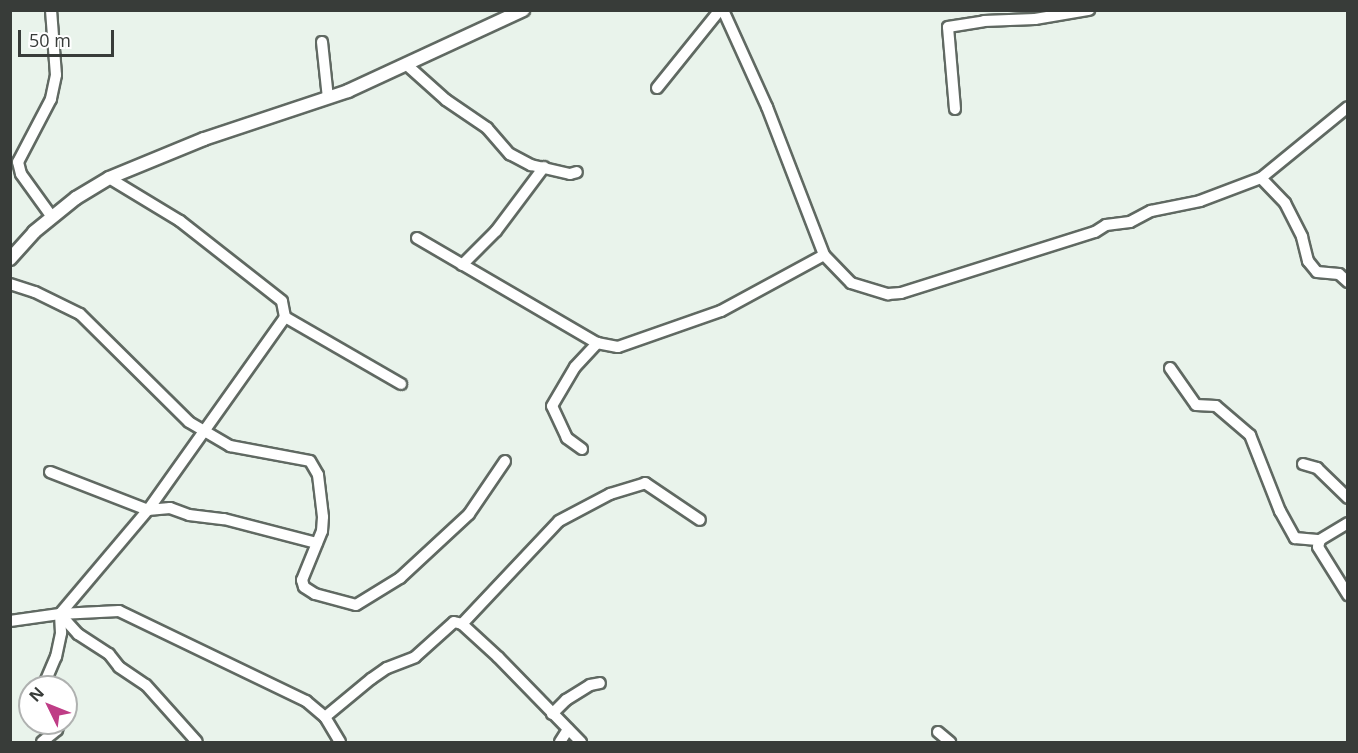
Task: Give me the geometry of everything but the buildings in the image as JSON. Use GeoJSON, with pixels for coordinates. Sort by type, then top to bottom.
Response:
{"type":"FeatureCollection","features":[{"type":"Feature","properties":{"kind":"street"},"geometry":{"type":"LineString","coordinates":[[51,10],[54,83],[41,120],[18,162],[21,174],[52,217]]}},
{"type":"Feature","properties":{"kind":"street"},"geometry":{"type":"LineString","coordinates":[[10,259],[34,232],[52,217],[76,198],[109,178],[204,139],[328,98],[408,66],[524,10]]}},
{"type":"Feature","properties":{"kind":"street"},"geometry":{"type":"LineString","coordinates":[[657,88],[722,10],[767,107],[824,255],[851,283],[888,294],[901,293],[1095,232],[1106,225],[1130,222],[1151,211],[1200,201],[1261,178],[1347,108]]}},
{"type":"Feature","properties":{"kind":"street"},"geometry":{"type":"LineString","coordinates":[[955,109],[948,27],[983,16],[1035,19],[1089,10]]}},
{"type":"Feature","properties":{"kind":"street"},"geometry":{"type":"LineString","coordinates":[[322,42],[328,98]]}},
{"type":"Feature","properties":{"kind":"street"},"geometry":{"type":"LineString","coordinates":[[408,66],[446,100],[487,128],[510,154],[531,165],[570,174],[577,172]]}},
{"type":"Feature","properties":{"kind":"street"},"geometry":{"type":"LineString","coordinates":[[462,265],[496,231],[544,167]]}},
{"type":"Feature","properties":{"kind":"street"},"geometry":{"type":"LineString","coordinates":[[48,675],[56,657],[61,633],[60,614],[147,510],[285,317],[282,302],[180,221],[109,178]]}},
{"type":"Feature","properties":{"kind":"street"},"geometry":{"type":"LineString","coordinates":[[1261,178],[1285,203],[1302,237],[1308,261],[1317,272],[1345,274]]}},
{"type":"Feature","properties":{"kind":"street"},"geometry":{"type":"LineString","coordinates":[[417,238],[597,343],[618,347],[721,311],[824,255]]}},
{"type":"Feature","properties":{"kind":"street"},"geometry":{"type":"LineString","coordinates":[[10,284],[35,292],[80,314],[189,422],[230,446],[310,461],[318,475],[323,517],[317,543],[302,580],[304,587],[315,594],[356,605],[400,578],[469,514],[505,461]]}},
{"type":"Feature","properties":{"kind":"street"},"geometry":{"type":"LineString","coordinates":[[285,317],[401,384]]}},
{"type":"Feature","properties":{"kind":"street"},"geometry":{"type":"LineString","coordinates":[[582,449],[567,438],[552,406],[575,366],[597,343]]}},
{"type":"Feature","properties":{"kind":"street"},"geometry":{"type":"LineString","coordinates":[[1170,368],[1196,405],[1216,406],[1250,435],[1280,511],[1295,538],[1320,540],[1347,523]]}},
{"type":"Feature","properties":{"kind":"street"},"geometry":{"type":"LineString","coordinates":[[1303,464],[1317,468],[1347,498]]}},
{"type":"Feature","properties":{"kind":"street"},"geometry":{"type":"LineString","coordinates":[[50,472],[147,510],[170,508],[189,515],[224,519],[317,543]]}},
{"type":"Feature","properties":{"kind":"street"},"geometry":{"type":"LineString","coordinates":[[462,624],[559,521],[610,494],[645,483],[700,520]]}},
{"type":"Feature","properties":{"kind":"street"},"geometry":{"type":"LineString","coordinates":[[1320,540],[1318,546],[1322,555],[1347,595]]}},
{"type":"Feature","properties":{"kind":"street"},"geometry":{"type":"LineString","coordinates":[[10,621],[60,614],[119,611],[244,669],[306,701],[325,717],[340,742]]}},
{"type":"Feature","properties":{"kind":"street"},"geometry":{"type":"LineString","coordinates":[[60,614],[78,634],[109,654],[119,667],[146,685],[197,742]]}},
{"type":"Feature","properties":{"kind":"street"},"geometry":{"type":"LineString","coordinates":[[325,717],[387,668],[415,657],[454,622],[462,624],[498,657],[581,742]]}},
{"type":"Feature","properties":{"kind":"street"},"geometry":{"type":"LineString","coordinates":[[552,714],[566,700],[600,683]]}},
{"type":"Feature","properties":{"kind":"street"},"geometry":{"type":"LineString","coordinates":[[560,742],[568,729]]}},
{"type":"Feature","properties":{"kind":"street"},"geometry":{"type":"LineString","coordinates":[[938,732],[950,742]]}}]}
